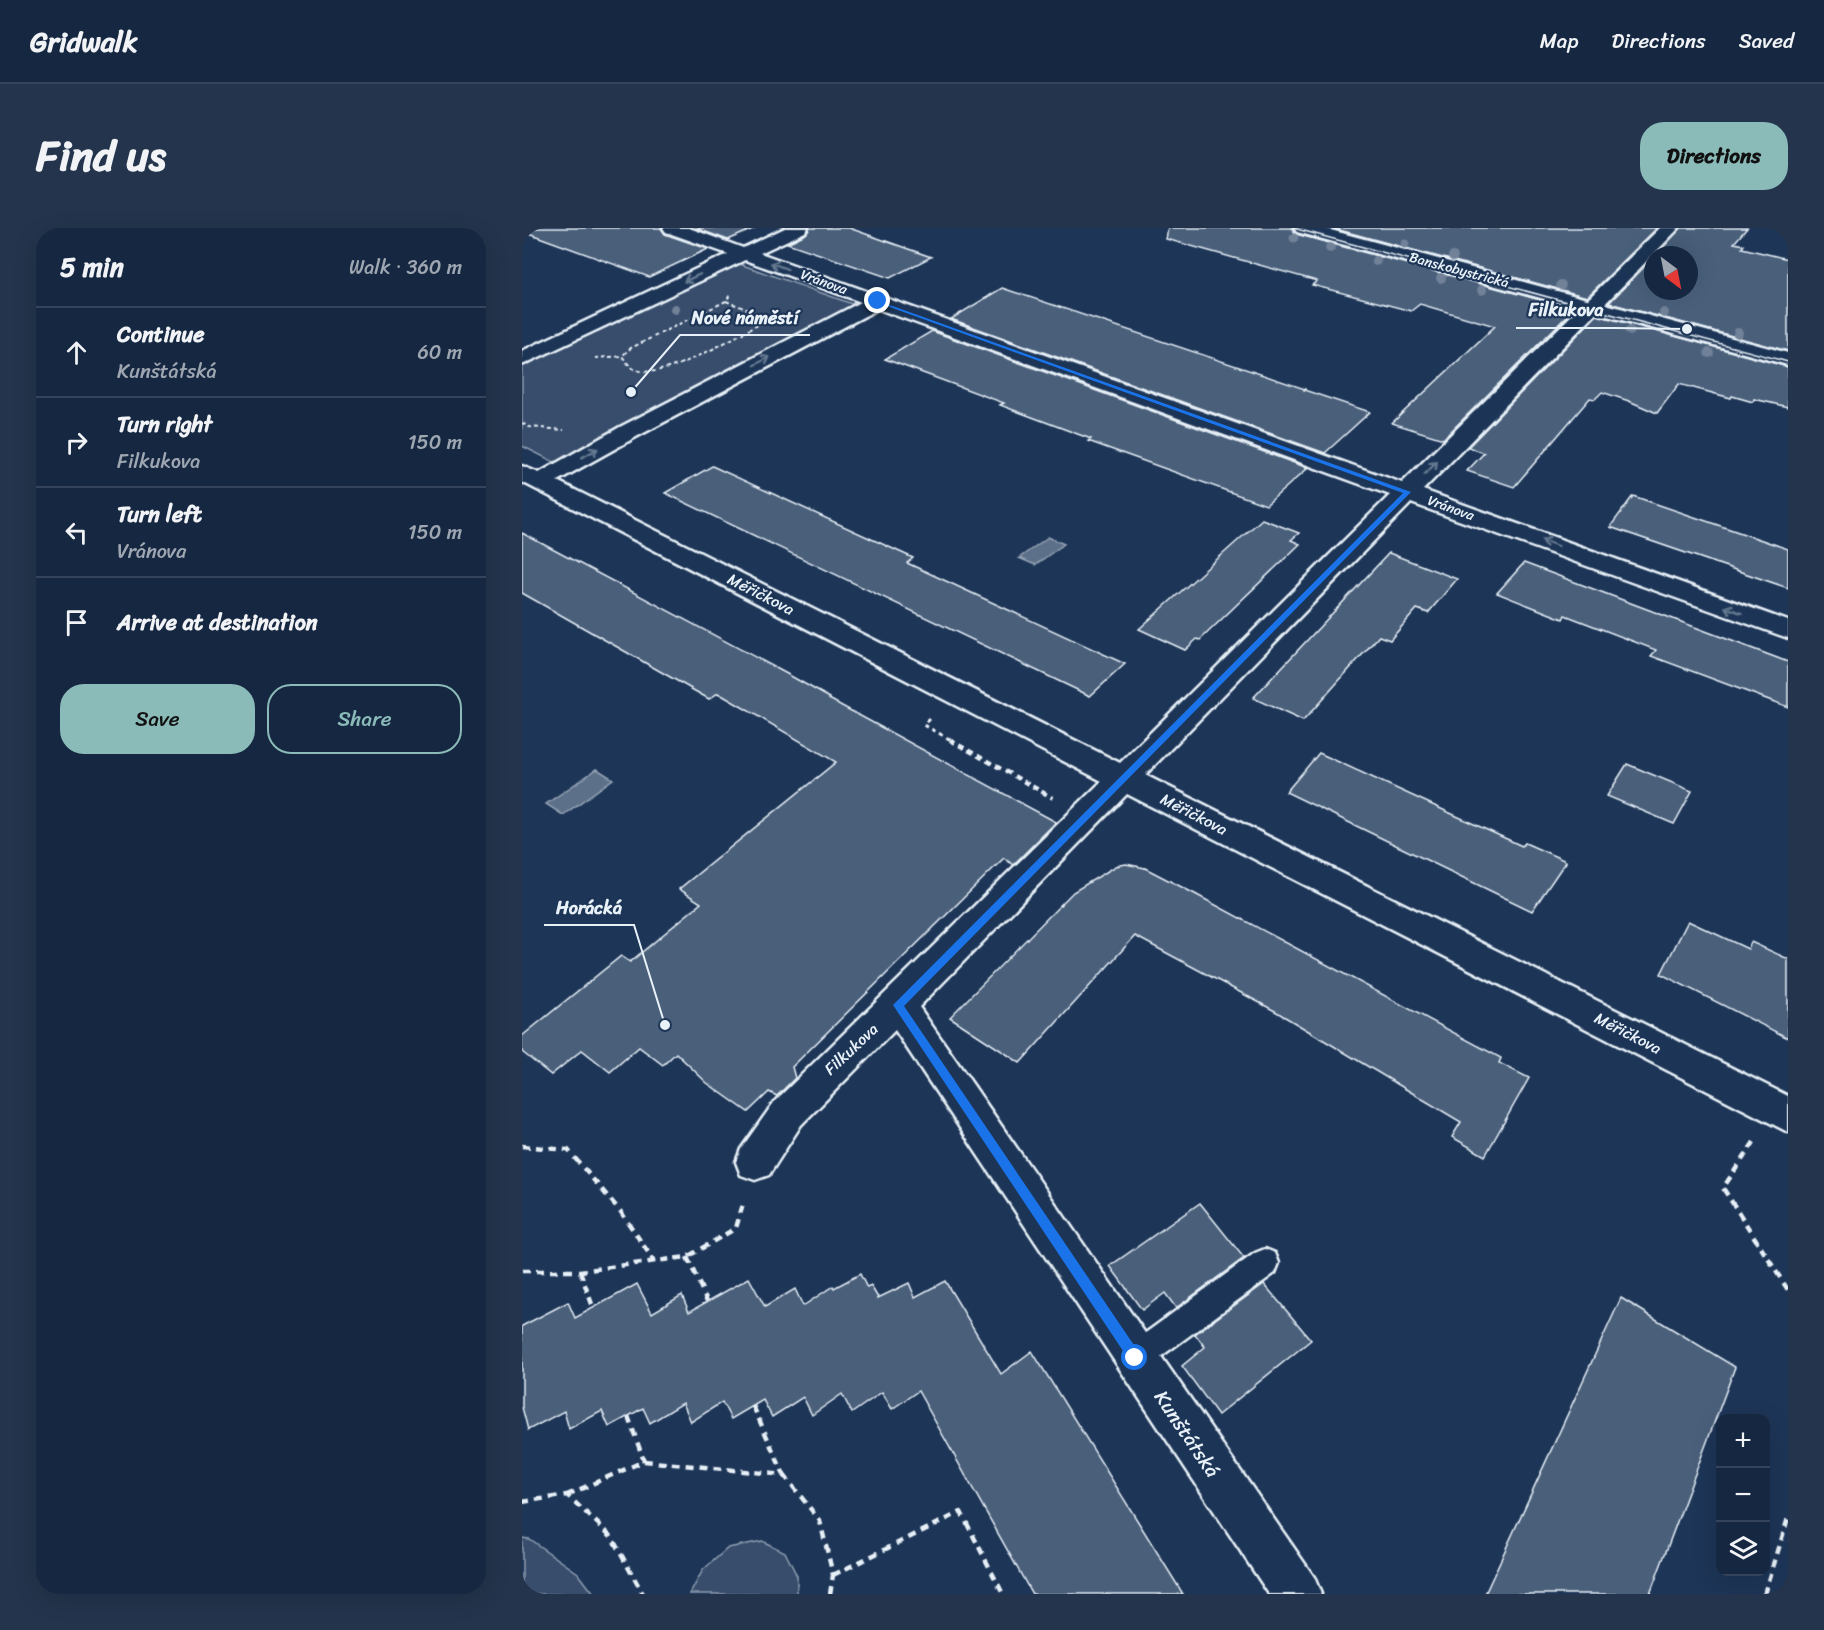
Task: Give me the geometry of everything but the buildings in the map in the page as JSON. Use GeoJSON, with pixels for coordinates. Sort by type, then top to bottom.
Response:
{"type":"FeatureCollection","features":[{"type":"Feature","properties":{"kind":"street","name":"Vránova"},"geometry":{"type":"LineString","coordinates":[[672,228],[1788,630]]}},
{"type":"Feature","properties":{"kind":"street"},"geometry":{"type":"LineString","coordinates":[[522,359],[799,228]]}},
{"type":"Feature","properties":{"kind":"street","name":"Banskobystrická"},"geometry":{"type":"LineString","coordinates":[[1303,228],[1788,359]]}},
{"type":"Feature","properties":{"kind":"street","name":"Filkukova"},"geometry":{"type":"LineString","coordinates":[[755,1162],[789,1113],[815,1084],[898,1005],[1670,228]]}},
{"type":"Feature","properties":{"kind":"street"},"geometry":{"type":"LineString","coordinates":[[531,478],[639,426],[878,301]]}},
{"type":"Feature","properties":{"kind":"street","name":"Měřičkova"},"geometry":{"type":"LineString","coordinates":[[531,478],[1782,1112]]}},
{"type":"Feature","properties":{"kind":"street","name":"Kunštátská"},"geometry":{"type":"LineString","coordinates":[[898,1005],[1297,1594]]}},
{"type":"Feature","properties":{"kind":"lane"},"geometry":{"type":"LineString","coordinates":[[1135,1358],[1265,1263]]}},
{"type":"Feature","properties":{"kind":"path"},"geometry":{"type":"LineString","coordinates":[[732,292],[726,300],[641,342],[622,356],[624,362],[628,366],[644,371],[673,368],[769,318],[780,316]]}},
{"type":"Feature","properties":{"kind":"path"},"geometry":{"type":"LineString","coordinates":[[726,300],[769,318]]}},
{"type":"Feature","properties":{"kind":"path"},"geometry":{"type":"LineString","coordinates":[[1782,1112],[1723,1188],[1788,1290]]}},
{"type":"Feature","properties":{"kind":"path"},"geometry":{"type":"LineString","coordinates":[[522,1146],[568,1150],[621,1212],[654,1261]]}},
{"type":"Feature","properties":{"kind":"path"},"geometry":{"type":"LineString","coordinates":[[522,1271],[580,1271],[687,1257],[736,1228],[755,1162]]}},
{"type":"Feature","properties":{"kind":"path"},"geometry":{"type":"LineString","coordinates":[[687,1257],[707,1301]]}},
{"type":"Feature","properties":{"kind":"path"},"geometry":{"type":"LineString","coordinates":[[580,1271],[593,1307]]}},
{"type":"Feature","properties":{"kind":"path"},"geometry":{"type":"LineString","coordinates":[[753,1406],[784,1475],[820,1521],[833,1575],[830,1594]]}},
{"type":"Feature","properties":{"kind":"path"},"geometry":{"type":"LineString","coordinates":[[628,1416],[644,1461]]}},
{"type":"Feature","properties":{"kind":"path"},"geometry":{"type":"LineString","coordinates":[[522,1502],[567,1495],[644,1461],[784,1475]]}},
{"type":"Feature","properties":{"kind":"path"},"geometry":{"type":"LineString","coordinates":[[567,1495],[611,1536],[643,1594]]}},
{"type":"Feature","properties":{"kind":"path"},"geometry":{"type":"LineString","coordinates":[[833,1575],[961,1512],[1003,1594]]}},
{"type":"Feature","properties":{"kind":"path"},"geometry":{"type":"LineString","coordinates":[[1766,1594],[1788,1518]]}},
{"type":"Feature","properties":{"kind":"shaded area"},"geometry":{"type":"Polygon","coordinates":[[[734,262],[858,306],[780,347],[769,348],[619,428],[558,464],[522,446],[522,363],[734,262]]]}},
{"type":"Feature","properties":{"kind":"shaded area"},"geometry":{"type":"Polygon","coordinates":[[[1048,537],[1064,544],[1035,565],[1019,558],[1048,537]]]}},
{"type":"Feature","properties":{"kind":"shaded area"},"geometry":{"type":"Polygon","coordinates":[[[597,769],[613,779],[563,815],[546,804],[597,769]]]}},
{"type":"Feature","properties":{"kind":"shaded area"},"geometry":{"type":"Polygon","coordinates":[[[522,1538],[529,1539],[578,1573],[594,1594],[522,1594],[522,1538]]]}},
{"type":"Feature","properties":{"kind":"shaded area"},"geometry":{"type":"Polygon","coordinates":[[[762,1541],[785,1552],[797,1576],[797,1594],[690,1594],[703,1570],[728,1548],[762,1541]]]}},
{"type":"Feature","properties":{"kind":"tram line"},"geometry":{"type":"LineString","coordinates":[[1293,228],[1788,362]]}},
{"type":"Feature","properties":{"kind":"place","name":"Filkukova"},"geometry":{"type":"Point","coordinates":[1687,329]}},
{"type":"Feature","properties":{"kind":"place","name":"Nové náměstí"},"geometry":{"type":"Point","coordinates":[631,392]}},
{"type":"Feature","properties":{"kind":"place","name":"Horácká"},"geometry":{"type":"Point","coordinates":[665,1025]}},
{"type":"Feature","properties":{"kind":"route"},"geometry":{"type":"LineString","coordinates":[[878,301],[1407,492],[898,1005],[1135,1358]]}}]}
